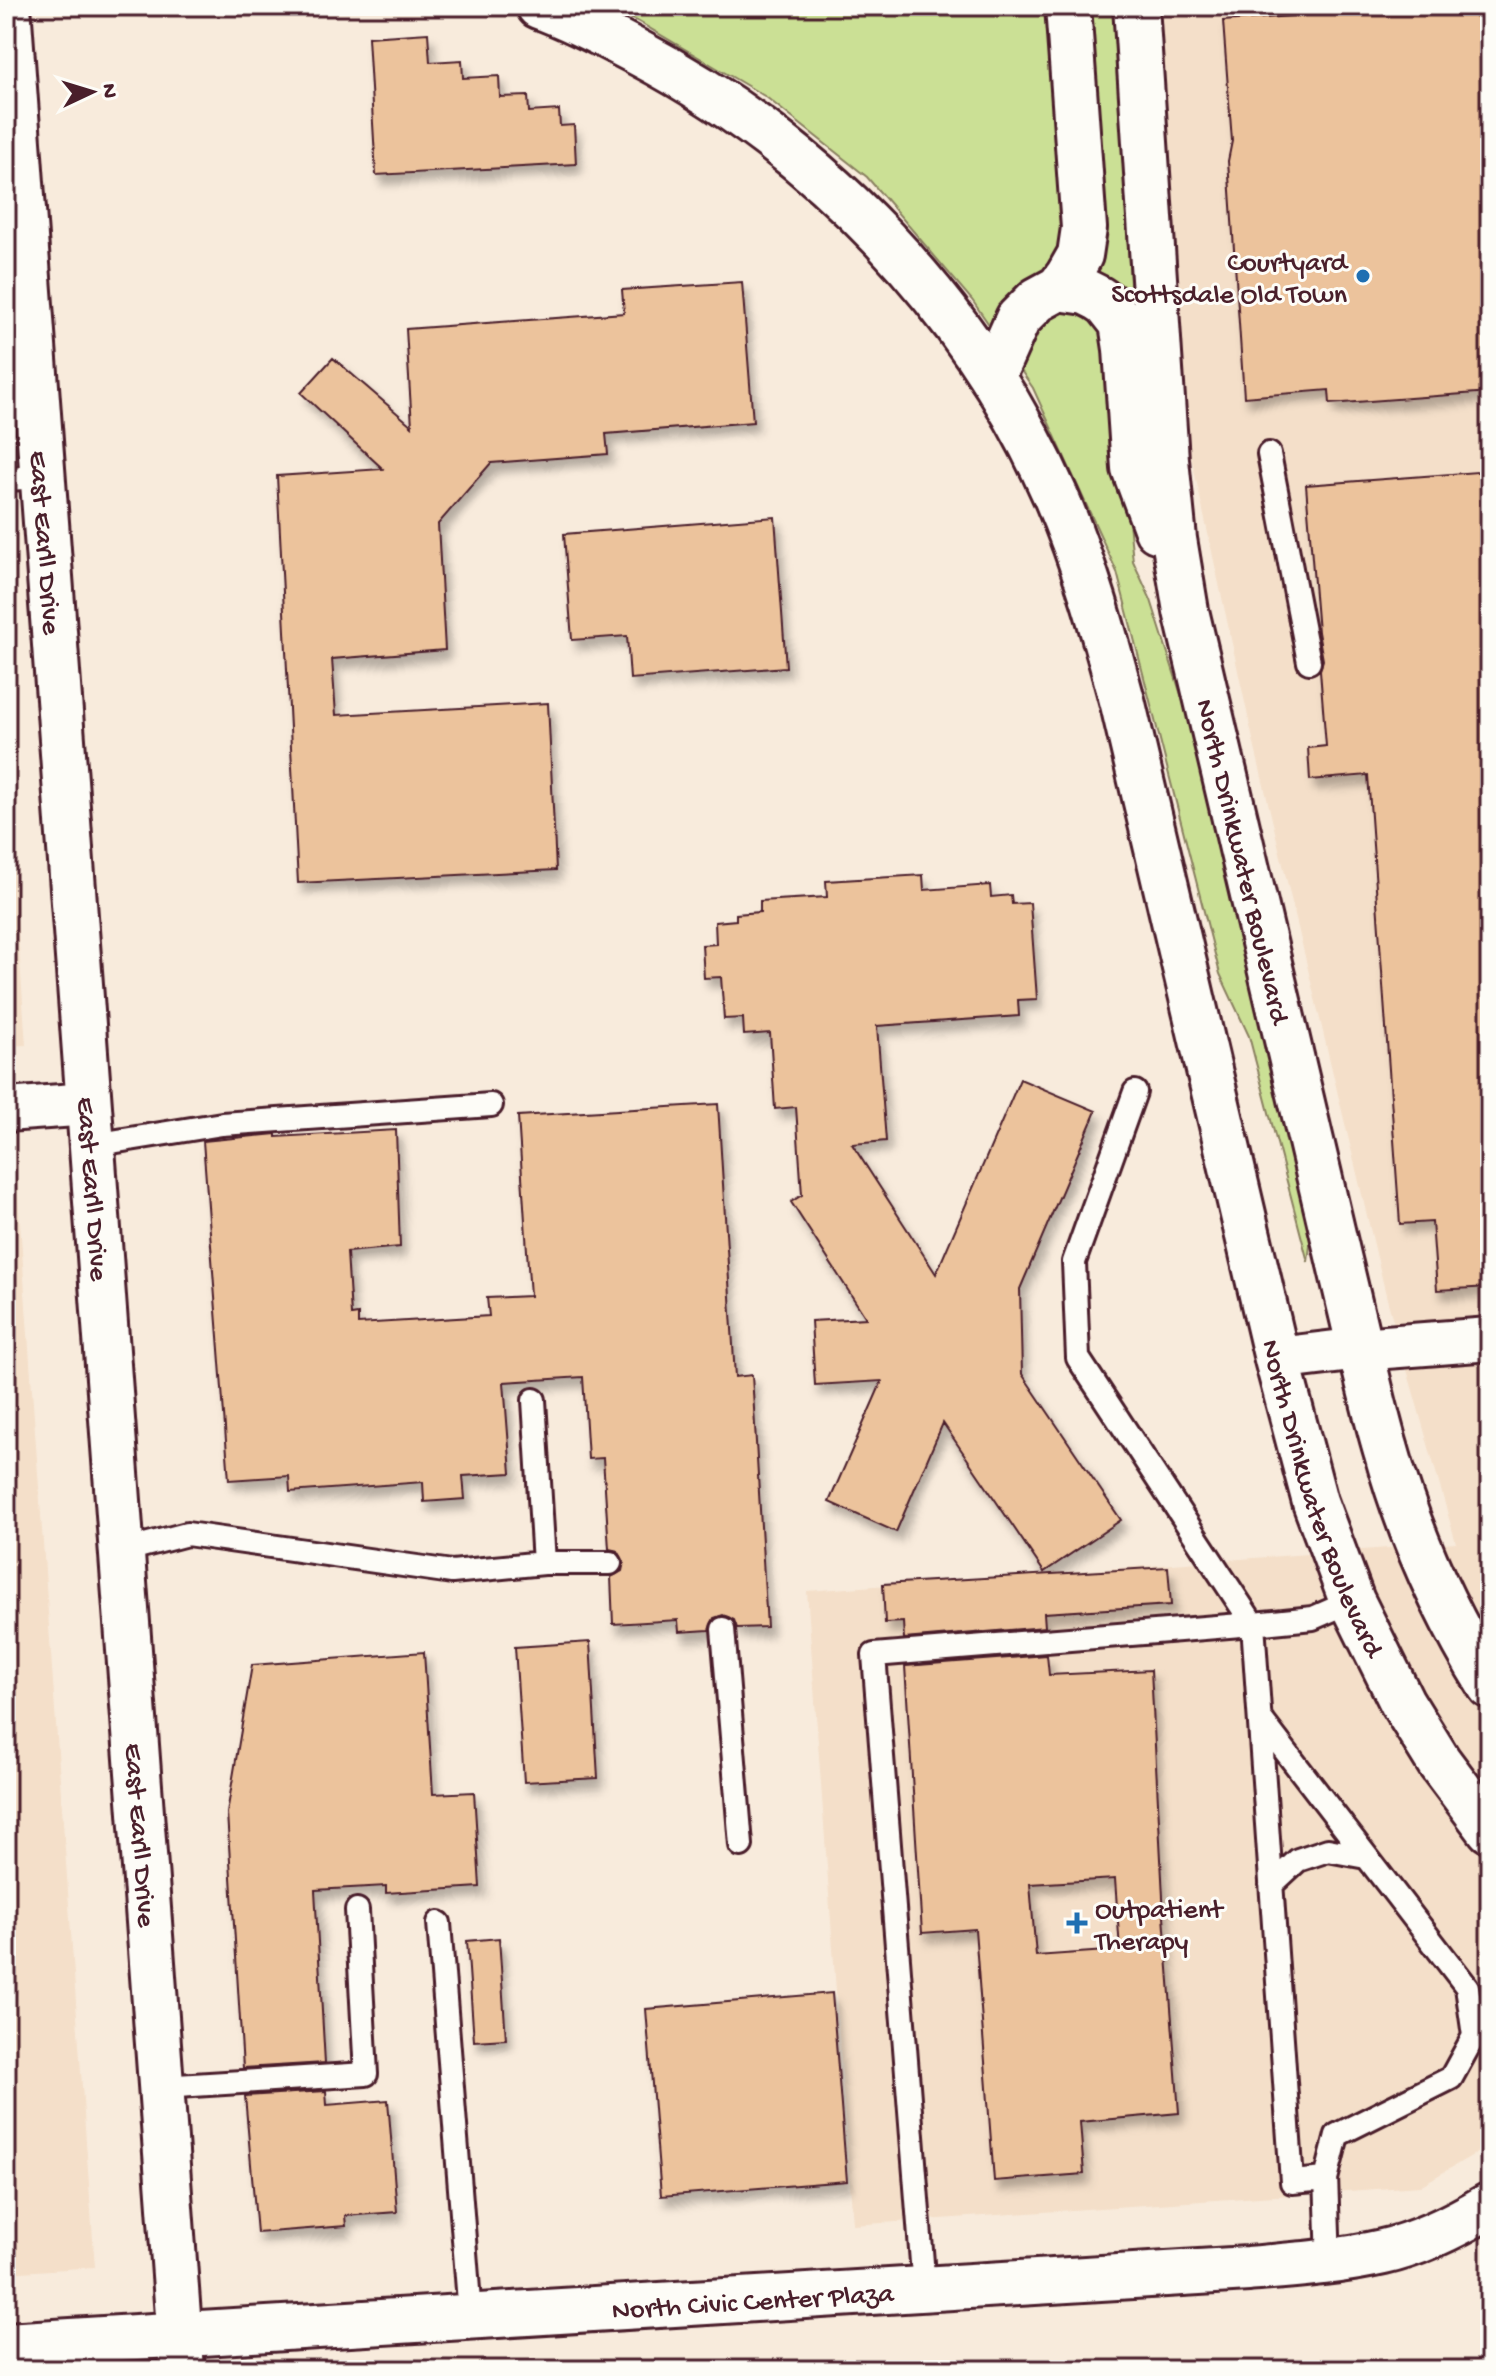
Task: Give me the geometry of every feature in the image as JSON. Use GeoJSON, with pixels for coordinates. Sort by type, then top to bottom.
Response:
{"type":"FeatureCollection","features":[{"type":"Feature","properties":{"kind":"main road","name":"East Earll Drive"},"geometry":{"type":"LineString","coordinates":[[8,6],[25,478],[91,1124],[180,2352]]}},
{"type":"Feature","properties":{"kind":"main road","name":"North Drinkwater Boulevard"},"geometry":{"type":"LineString","coordinates":[[539,6],[677,73],[798,158],[856,211],[901,258],[944,310],[992,377],[1022,429],[1055,495],[1083,564],[1123,704],[1277,1359],[1315,1502],[1352,1601],[1402,1702],[1439,1762],[1490,1830]]}},
{"type":"Feature","properties":{"kind":"main road"},"geometry":{"type":"LineString","coordinates":[[992,377],[1018,319],[1037,300],[1059,288],[1080,255],[1084,228],[1068,6]]}},
{"type":"Feature","properties":{"kind":"main road","name":"North Drinkwater Boulevard"},"geometry":{"type":"LineString","coordinates":[[1136,6],[1166,460],[1174,539],[1186,611],[1386,1452],[1436,1588],[1464,1645],[1490,1686]]}},
{"type":"Feature","properties":{"kind":"main road"},"geometry":{"type":"LineString","coordinates":[[1059,288],[1086,292],[1098,298],[1122,323],[1134,468],[1186,611]]}},
{"type":"Feature","properties":{"kind":"main road","name":"North Civic Center Plaza"},"geometry":{"type":"LineString","coordinates":[[6,2345],[180,2352],[470,2315],[1329,2262],[1386,2251],[1439,2232],[1490,2205]]}},
{"type":"Feature","properties":{"kind":"street"},"geometry":{"type":"LineString","coordinates":[[6,1110],[91,1124]]}},
{"type":"Feature","properties":{"kind":"street"},"geometry":{"type":"LineString","coordinates":[[1277,1359],[1490,1339]]}},
{"type":"Feature","properties":{"kind":"lane"},"geometry":{"type":"LineString","coordinates":[[1269,454],[1309,662]]}},
{"type":"Feature","properties":{"kind":"lane"},"geometry":{"type":"LineString","coordinates":[[1135,1092],[1074,1262],[1078,1358],[1253,1624],[1292,2182],[1326,2179],[1326,2176]]}},
{"type":"Feature","properties":{"kind":"lane"},"geometry":{"type":"LineString","coordinates":[[91,1124],[222,1124],[491,1105]]}},
{"type":"Feature","properties":{"kind":"lane"},"geometry":{"type":"LineString","coordinates":[[534,1400],[544,1563]]}},
{"type":"Feature","properties":{"kind":"lane"},"geometry":{"type":"LineString","coordinates":[[122,1551],[187,1534],[452,1572],[544,1563],[610,1563]]}},
{"type":"Feature","properties":{"kind":"lane"},"geometry":{"type":"LineString","coordinates":[[924,2288],[874,1655],[1313,1618],[1352,1601]]}},
{"type":"Feature","properties":{"kind":"lane"},"geometry":{"type":"LineString","coordinates":[[723,1629],[741,1845]]}},
{"type":"Feature","properties":{"kind":"lane"},"geometry":{"type":"LineString","coordinates":[[1260,1718],[1467,1987],[1474,2036],[1451,2078],[1337,2135],[1326,2176],[1329,2262]]}},
{"type":"Feature","properties":{"kind":"lane"},"geometry":{"type":"LineString","coordinates":[[1271,1885],[1298,1860],[1328,1850],[1366,1857]]}},
{"type":"Feature","properties":{"kind":"lane"},"geometry":{"type":"LineString","coordinates":[[161,2087],[366,2074],[357,1910]]}},
{"type":"Feature","properties":{"kind":"lane"},"geometry":{"type":"LineString","coordinates":[[439,1923],[470,2315]]}},
{"type":"Feature","properties":{"kind":"shaded area"},"geometry":{"type":"Polygon","coordinates":[[[1155,6],[1490,6],[1490,2145],[1420,2186],[853,2225],[807,1591],[1456,1543],[1387,1299],[1254,744],[1184,424],[1155,6]]]}},
{"type":"Feature","properties":{"kind":"shaded area"},"geometry":{"type":"Polygon","coordinates":[[[6,764],[26,1045],[6,1046],[6,764]]]}},
{"type":"Feature","properties":{"kind":"shaded area"},"geometry":{"type":"Polygon","coordinates":[[[16,1167],[95,2267],[6,2273],[6,1168],[16,1167]]]}},
{"type":"Feature","properties":{"kind":"green space"},"geometry":{"type":"Polygon","coordinates":[[[604,6],[1114,6],[1131,300],[1112,355],[1133,561],[1151,600],[1194,736],[1311,1237],[1308,1262],[1249,1036],[1220,974],[1117,572],[1033,388],[972,300],[867,177],[766,97],[637,21],[604,6]]]}},
{"type":"Feature","properties":{"kind":"building","name":"Courtyard Scottsdale Old Town"},"geometry":{"type":"Polygon","coordinates":[[[1304,6],[1490,6],[1490,392],[1330,404],[1329,390],[1244,397],[1228,161],[1232,141],[1223,21],[1305,15],[1304,6]]]}},
{"type":"Feature","properties":{"kind":"building"},"geometry":{"type":"Polygon","coordinates":[[[428,33],[430,62],[462,60],[463,78],[499,76],[500,97],[528,96],[529,112],[559,110],[560,126],[574,125],[576,164],[376,175],[368,37],[428,33]]]}},
{"type":"Feature","properties":{"kind":"building"},"geometry":{"type":"Polygon","coordinates":[[[742,282],[753,422],[606,434],[608,454],[491,463],[438,524],[445,650],[332,659],[336,715],[548,703],[556,870],[298,883],[277,476],[383,469],[301,393],[333,358],[412,426],[406,329],[624,313],[622,290],[742,282]]]}},
{"type":"Feature","properties":{"kind":"building"},"geometry":{"type":"Polygon","coordinates":[[[1490,471],[1490,1287],[1437,1290],[1432,1222],[1400,1224],[1368,775],[1310,780],[1308,748],[1326,746],[1320,670],[1323,660],[1306,485],[1490,471]]]}},
{"type":"Feature","properties":{"kind":"building"},"geometry":{"type":"Polygon","coordinates":[[[775,517],[786,667],[630,679],[627,636],[572,640],[564,534],[775,517]]]}},
{"type":"Feature","properties":{"kind":"building"},"geometry":{"type":"Polygon","coordinates":[[[923,875],[924,890],[990,885],[991,897],[1011,895],[1012,904],[1030,903],[1037,999],[1018,1000],[1019,1016],[877,1026],[886,1141],[852,1144],[936,1274],[1020,1079],[1096,1111],[1020,1289],[1022,1374],[1121,1520],[1044,1572],[943,1423],[896,1532],[829,1502],[882,1381],[815,1385],[811,1321],[866,1318],[791,1202],[802,1195],[796,1107],[775,1109],[770,1033],[744,1035],[743,1018],[724,1019],[721,977],[704,978],[702,945],[716,944],[715,922],[736,920],[736,914],[760,912],[760,901],[827,897],[826,881],[923,875]]]}},
{"type":"Feature","properties":{"kind":"building"},"geometry":{"type":"Polygon","coordinates":[[[718,1104],[735,1377],[752,1375],[767,1627],[737,1628],[734,1620],[723,1615],[714,1618],[709,1630],[679,1632],[678,1620],[613,1624],[611,1577],[622,1571],[624,1562],[618,1551],[609,1549],[603,1458],[588,1459],[583,1377],[504,1382],[511,1473],[463,1476],[465,1499],[424,1502],[423,1482],[290,1492],[289,1476],[229,1480],[203,1141],[276,1134],[276,1137],[396,1130],[400,1247],[347,1252],[351,1315],[358,1314],[358,1324],[489,1316],[487,1298],[530,1296],[518,1116],[718,1104]]]}},
{"type":"Feature","properties":{"kind":"building"},"geometry":{"type":"Polygon","coordinates":[[[1168,1567],[1171,1605],[1044,1613],[1045,1627],[904,1639],[903,1622],[885,1623],[883,1584],[1168,1567]]]}},
{"type":"Feature","properties":{"kind":"building"},"geometry":{"type":"Polygon","coordinates":[[[590,1642],[598,1778],[524,1782],[515,1647],[590,1642]]]}},
{"type":"Feature","properties":{"kind":"building"},"geometry":{"type":"Polygon","coordinates":[[[424,1652],[433,1794],[474,1792],[480,1887],[386,1893],[386,1886],[315,1890],[325,2063],[243,2068],[227,1813],[252,1665],[424,1652]]]}},
{"type":"Feature","properties":{"kind":"building","name":"Outpatient Therapy"},"geometry":{"type":"Polygon","coordinates":[[[1047,1655],[1049,1675],[1151,1670],[1164,1916],[1179,2113],[1080,2122],[1084,2174],[994,2181],[975,1929],[922,1933],[905,1666],[1047,1655]],[[1115,1879],[1030,1884],[1036,1956],[1120,1950],[1115,1879]]]}},
{"type":"Feature","properties":{"kind":"building"},"geometry":{"type":"Polygon","coordinates":[[[499,1938],[506,2039],[474,2041],[467,1941],[499,1938]]]}},
{"type":"Feature","properties":{"kind":"building"},"geometry":{"type":"Polygon","coordinates":[[[832,1993],[847,2181],[661,2196],[646,2009],[832,1993]]]}},
{"type":"Feature","properties":{"kind":"building"},"geometry":{"type":"Polygon","coordinates":[[[326,2091],[327,2105],[388,2100],[397,2212],[345,2216],[346,2226],[257,2233],[245,2096],[326,2091]]]}},
{"type":"Feature","properties":{"kind":"place","name":"Courtyard Scottsdale Old Town"},"geometry":{"type":"Point","coordinates":[1363,276]}},
{"type":"Feature","properties":{"kind":"place","name":"Outpatient Therapy"},"geometry":{"type":"Point","coordinates":[1077,1923]}}]}
